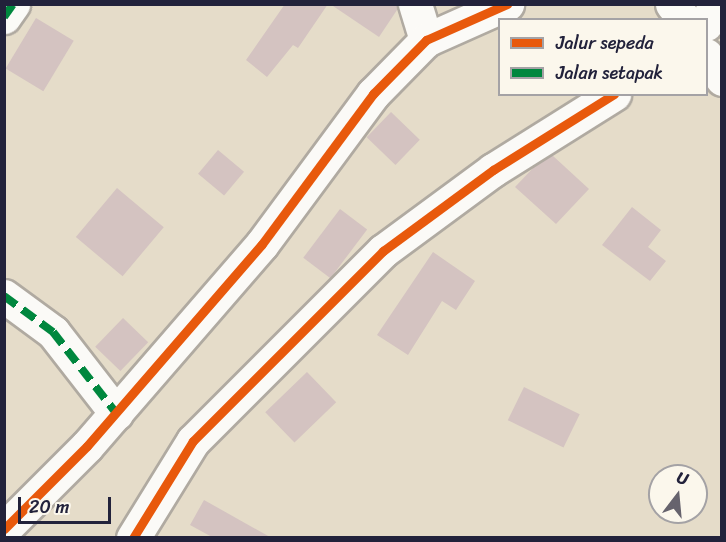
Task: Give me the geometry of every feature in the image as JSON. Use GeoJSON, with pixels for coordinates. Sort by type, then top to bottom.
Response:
{"type":"FeatureCollection","features":[{"type":"Feature","properties":{"kind":"street"},"geometry":{"type":"LineString","coordinates":[[4,17],[13,4]]}},
{"type":"Feature","properties":{"kind":"street"},"geometry":{"type":"LineString","coordinates":[[415,4],[426,40]]}},
{"type":"Feature","properties":{"kind":"street"},"geometry":{"type":"LineString","coordinates":[[4,529],[116,413],[262,244],[373,94],[426,40],[507,4]]}},
{"type":"Feature","properties":{"kind":"street"},"geometry":{"type":"LineString","coordinates":[[672,4],[683,18]]}},
{"type":"Feature","properties":{"kind":"street"},"geometry":{"type":"LineString","coordinates":[[708,20],[712,11],[722,4]]}},
{"type":"Feature","properties":{"kind":"street"},"geometry":{"type":"LineString","coordinates":[[708,58],[722,79]]}},
{"type":"Feature","properties":{"kind":"street"},"geometry":{"type":"LineString","coordinates":[[133,537],[193,441],[383,251],[493,170],[611,96]]}},
{"type":"Feature","properties":{"kind":"street"},"geometry":{"type":"LineString","coordinates":[[4,296],[53,332],[116,413]]}},
{"type":"Feature","properties":{"kind":"building"},"geometry":{"type":"Polygon","coordinates":[[[285,4],[328,4],[298,48],[293,45],[267,77],[246,60],[285,4]]]}},
{"type":"Feature","properties":{"kind":"building"},"geometry":{"type":"Polygon","coordinates":[[[330,4],[397,4],[397,10],[379,37],[330,4]]]}},
{"type":"Feature","properties":{"kind":"building"},"geometry":{"type":"Polygon","coordinates":[[[36,18],[74,41],[43,91],[6,69],[36,18]]]}},
{"type":"Feature","properties":{"kind":"building"},"geometry":{"type":"Polygon","coordinates":[[[391,112],[420,140],[395,165],[367,137],[391,112]]]}},
{"type":"Feature","properties":{"kind":"building"},"geometry":{"type":"Polygon","coordinates":[[[218,150],[244,172],[224,196],[198,174],[218,150]]]}},
{"type":"Feature","properties":{"kind":"building"},"geometry":{"type":"Polygon","coordinates":[[[552,155],[589,189],[556,224],[515,187],[535,166],[552,155]]]}},
{"type":"Feature","properties":{"kind":"building"},"geometry":{"type":"Polygon","coordinates":[[[117,188],[164,227],[123,276],[76,237],[117,188]]]}},
{"type":"Feature","properties":{"kind":"building"},"geometry":{"type":"Polygon","coordinates":[[[632,207],[661,230],[648,247],[666,261],[650,281],[602,245],[632,207]]]}},
{"type":"Feature","properties":{"kind":"building"},"geometry":{"type":"Polygon","coordinates":[[[340,209],[367,229],[330,278],[303,258],[340,209]]]}},
{"type":"Feature","properties":{"kind":"building"},"geometry":{"type":"Polygon","coordinates":[[[433,252],[475,281],[456,310],[442,301],[408,355],[377,335],[433,252]]]}},
{"type":"Feature","properties":{"kind":"building"},"geometry":{"type":"Polygon","coordinates":[[[123,318],[148,342],[120,371],[95,347],[123,318]]]}},
{"type":"Feature","properties":{"kind":"building"},"geometry":{"type":"Polygon","coordinates":[[[307,372],[336,402],[294,443],[265,412],[307,372]]]}},
{"type":"Feature","properties":{"kind":"building"},"geometry":{"type":"Polygon","coordinates":[[[524,387],[580,414],[564,447],[508,420],[524,387]]]}},
{"type":"Feature","properties":{"kind":"building"},"geometry":{"type":"Polygon","coordinates":[[[204,500],[270,537],[212,537],[190,525],[204,500]]]}},
{"type":"Feature","properties":{"kind":"marked path"},"geometry":{"type":"LineString","coordinates":[[4,17],[13,4]]}},
{"type":"Feature","properties":{"kind":"marked path"},"geometry":{"type":"LineString","coordinates":[[4,296],[53,332],[116,413]]}},
{"type":"Feature","properties":{"kind":"cycle path"},"geometry":{"type":"LineString","coordinates":[[4,529],[87,446],[262,244],[373,94],[426,40],[507,4]]}},
{"type":"Feature","properties":{"kind":"cycle path"},"geometry":{"type":"LineString","coordinates":[[133,538],[193,441],[383,251],[493,170],[611,96]]}}]}
